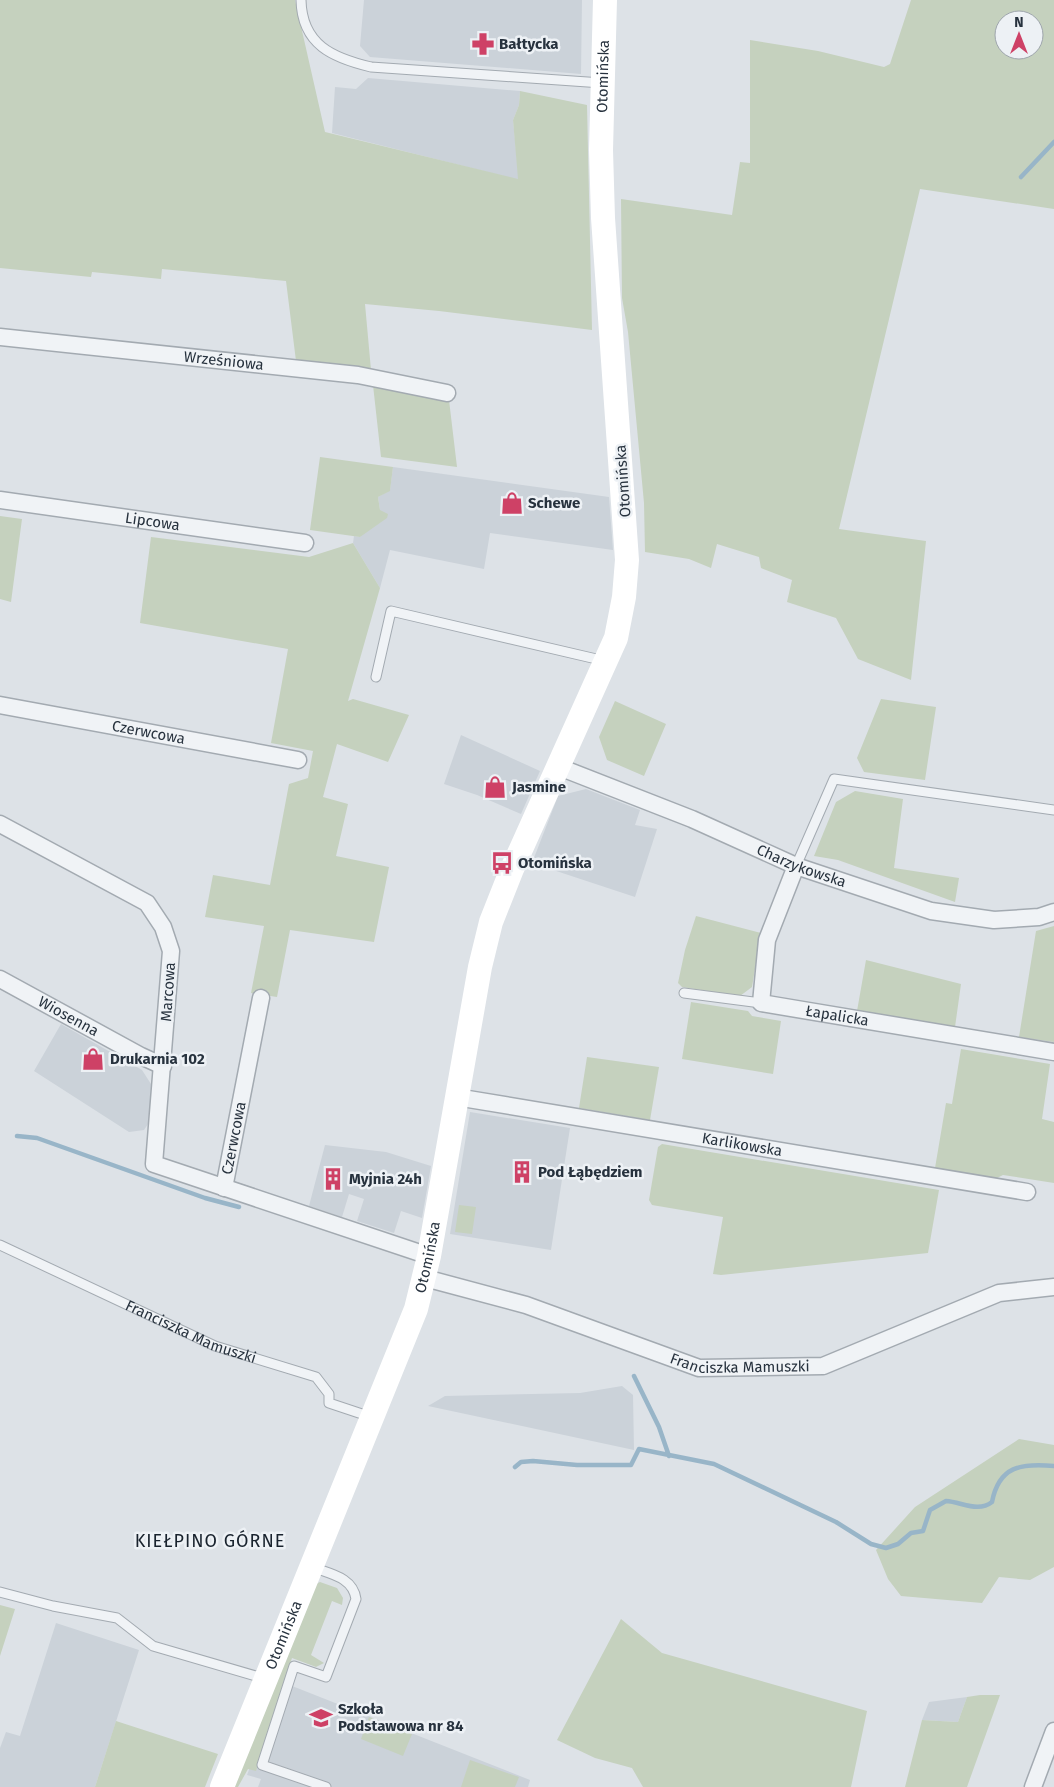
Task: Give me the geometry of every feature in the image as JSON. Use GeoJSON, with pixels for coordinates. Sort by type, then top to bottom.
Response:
{"type":"FeatureCollection","features":[{"type":"Feature","properties":{"kind":"street","name":"Otomińska"},"geometry":{"type":"LineString","coordinates":[[222,1787],[402,1346],[427,1267],[480,967],[491,922],[512,869],[616,638],[624,597],[627,560],[603,218],[605,0]]}},
{"type":"Feature","properties":{"kind":"street","name":"Wrześniowa"},"geometry":{"type":"LineString","coordinates":[[0,337],[358,375],[447,393]]}},
{"type":"Feature","properties":{"kind":"street","name":"Lipcowa"},"geometry":{"type":"LineString","coordinates":[[0,500],[305,543]]}},
{"type":"Feature","properties":{"kind":"street","name":"Czerwcowa"},"geometry":{"type":"LineString","coordinates":[[0,705],[298,760]]}},
{"type":"Feature","properties":{"kind":"street","name":"Charzykowska"},"geometry":{"type":"LineString","coordinates":[[559,767],[692,819],[796,866],[931,912],[994,920],[1039,917],[1054,912]]}},
{"type":"Feature","properties":{"kind":"street","name":"Marcowa"},"geometry":{"type":"LineString","coordinates":[[0,824],[146,903],[163,927],[171,951],[154,1164]]}},
{"type":"Feature","properties":{"kind":"street"},"geometry":{"type":"LineString","coordinates":[[761,1003],[767,940],[796,866]]}},
{"type":"Feature","properties":{"kind":"street","name":"Wiosenna"},"geometry":{"type":"LineString","coordinates":[[0,979],[163,1066]]}},
{"type":"Feature","properties":{"kind":"street","name":"Czerwcowa"},"geometry":{"type":"LineString","coordinates":[[224,1188],[261,998]]}},
{"type":"Feature","properties":{"kind":"street","name":"Łapalicka"},"geometry":{"type":"LineString","coordinates":[[761,1003],[1054,1052]]}},
{"type":"Feature","properties":{"kind":"street","name":"Karlikowska"},"geometry":{"type":"LineString","coordinates":[[456,1097],[1027,1192]]}},
{"type":"Feature","properties":{"kind":"street","name":"Franciszka Mamuszki"},"geometry":{"type":"LineString","coordinates":[[154,1164],[224,1188],[526,1305],[699,1368],[823,1366],[999,1293],[1054,1287]]}},
{"type":"Feature","properties":{"kind":"street"},"geometry":{"type":"LineString","coordinates":[[1033,1787],[1054,1731]]}},
{"type":"Feature","properties":{"kind":"lane"},"geometry":{"type":"LineString","coordinates":[[302,0],[302,13],[309,32],[324,50],[345,61],[371,67],[603,83]]}},
{"type":"Feature","properties":{"kind":"lane"},"geometry":{"type":"LineString","coordinates":[[376,677],[391,611],[606,662]]}},
{"type":"Feature","properties":{"kind":"lane"},"geometry":{"type":"LineString","coordinates":[[796,866],[834,779],[1054,810]]}},
{"type":"Feature","properties":{"kind":"lane"},"geometry":{"type":"LineString","coordinates":[[684,993],[761,1003]]}},
{"type":"Feature","properties":{"kind":"lane","name":"Franciszka Mamuszki"},"geometry":{"type":"LineString","coordinates":[[0,1245],[215,1346],[316,1377],[330,1394],[329,1403],[372,1418]]}},
{"type":"Feature","properties":{"kind":"lane"},"geometry":{"type":"LineString","coordinates":[[311,1566],[348,1582],[354,1589],[356,1600],[326,1677],[294,1666],[262,1765],[326,1787]]}},
{"type":"Feature","properties":{"kind":"lane","name":"Otomińska"},"geometry":{"type":"LineString","coordinates":[[0,1592],[53,1606],[117,1618],[153,1646],[266,1679]]}},
{"type":"Feature","properties":{"kind":"shaded area"},"geometry":{"type":"Polygon","coordinates":[[[364,0],[582,0],[581,74],[370,57],[360,46],[364,0]]]}},
{"type":"Feature","properties":{"kind":"shaded area"},"geometry":{"type":"Polygon","coordinates":[[[368,78],[520,91],[519,105],[513,120],[519,180],[332,133],[335,87],[356,89],[368,78]]]}},
{"type":"Feature","properties":{"kind":"shaded area"},"geometry":{"type":"Polygon","coordinates":[[[393,467],[609,497],[613,550],[490,533],[484,569],[390,550],[380,588],[353,543],[354,536],[360,537],[380,510],[378,497],[390,490],[393,467]]]}},
{"type":"Feature","properties":{"kind":"shaded area"},"geometry":{"type":"Polygon","coordinates":[[[461,735],[540,771],[521,814],[477,795],[444,784],[461,735]]]}},
{"type":"Feature","properties":{"kind":"shaded area"},"geometry":{"type":"Polygon","coordinates":[[[586,789],[640,810],[635,825],[657,829],[635,897],[532,863],[558,796],[586,789]]]}},
{"type":"Feature","properties":{"kind":"shaded area"},"geometry":{"type":"Polygon","coordinates":[[[61,1024],[142,1070],[151,1084],[150,1121],[144,1130],[129,1132],[34,1071],[61,1024]]]}},
{"type":"Feature","properties":{"kind":"shaded area"},"geometry":{"type":"Polygon","coordinates":[[[470,1112],[570,1128],[551,1250],[450,1234],[470,1112]]]}},
{"type":"Feature","properties":{"kind":"shaded area"},"geometry":{"type":"Polygon","coordinates":[[[325,1145],[386,1152],[431,1166],[422,1218],[401,1211],[394,1233],[357,1221],[364,1199],[349,1194],[342,1217],[309,1206],[325,1145]]]}},
{"type":"Feature","properties":{"kind":"shaded area"},"geometry":{"type":"Polygon","coordinates":[[[622,1386],[633,1395],[634,1450],[428,1406],[445,1396],[580,1393],[622,1386]]]}},
{"type":"Feature","properties":{"kind":"shaded area"},"geometry":{"type":"Polygon","coordinates":[[[56,1623],[139,1650],[95,1787],[0,1787],[0,1748],[6,1732],[20,1736],[56,1623]]]}},
{"type":"Feature","properties":{"kind":"shaded area","name":"Szkoła Podstawowa nr 84"},"geometry":{"type":"Polygon","coordinates":[[[282,1682],[530,1780],[528,1787],[258,1787],[261,1779],[247,1775],[282,1682]]]}},
{"type":"Feature","properties":{"kind":"shaded area"},"geometry":{"type":"Polygon","coordinates":[[[967,1697],[958,1722],[922,1720],[929,1702],[967,1697]]]}},
{"type":"Feature","properties":{"kind":"green space"},"geometry":{"type":"Polygon","coordinates":[[[0,0],[295,0],[325,132],[518,179],[513,120],[519,105],[520,91],[587,105],[592,330],[365,304],[371,370],[296,361],[286,281],[162,269],[161,279],[92,272],[91,277],[0,268],[0,0]]]}},
{"type":"Feature","properties":{"kind":"green space"},"geometry":{"type":"Polygon","coordinates":[[[911,0],[1054,0],[1054,209],[920,189],[839,529],[926,541],[911,680],[858,659],[836,618],[787,602],[792,580],[761,568],[759,557],[717,544],[711,568],[689,559],[645,552],[644,503],[628,332],[622,298],[621,199],[732,215],[740,162],[750,163],[750,40],[818,51],[884,67],[890,64],[911,0]]]}},
{"type":"Feature","properties":{"kind":"green space"},"geometry":{"type":"Polygon","coordinates":[[[373,385],[449,400],[457,467],[381,457],[373,385]]]}},
{"type":"Feature","properties":{"kind":"green space"},"geometry":{"type":"Polygon","coordinates":[[[320,457],[393,467],[390,491],[378,497],[380,510],[388,514],[387,518],[360,537],[310,530],[320,457]]]}},
{"type":"Feature","properties":{"kind":"green space"},"geometry":{"type":"Polygon","coordinates":[[[0,516],[22,519],[11,602],[0,599],[0,516]]]}},
{"type":"Feature","properties":{"kind":"green space"},"geometry":{"type":"Polygon","coordinates":[[[151,537],[309,557],[353,543],[380,588],[348,701],[353,699],[409,715],[388,762],[337,744],[323,797],[348,804],[336,856],[389,867],[374,942],[290,930],[277,997],[251,993],[264,926],[205,917],[213,875],[270,885],[289,784],[308,778],[313,751],[271,743],[288,649],[140,623],[151,537]]]}},
{"type":"Feature","properties":{"kind":"green space"},"geometry":{"type":"Polygon","coordinates":[[[881,699],[936,707],[925,780],[864,772],[857,758],[881,699]]]}},
{"type":"Feature","properties":{"kind":"green space"},"geometry":{"type":"Polygon","coordinates":[[[615,701],[666,724],[644,776],[607,760],[599,737],[615,701]]]}},
{"type":"Feature","properties":{"kind":"green space"},"geometry":{"type":"Polygon","coordinates":[[[855,791],[903,799],[894,868],[959,878],[955,902],[838,860],[814,856],[836,802],[855,791]]]}},
{"type":"Feature","properties":{"kind":"green space"},"geometry":{"type":"Polygon","coordinates":[[[696,916],[761,933],[752,987],[740,996],[682,987],[678,983],[685,950],[696,916]]]}},
{"type":"Feature","properties":{"kind":"green space"},"geometry":{"type":"Polygon","coordinates":[[[1054,926],[1054,1042],[1019,1037],[1036,931],[1054,926]]]}},
{"type":"Feature","properties":{"kind":"green space"},"geometry":{"type":"Polygon","coordinates":[[[866,960],[961,984],[955,1027],[857,1011],[866,960]]]}},
{"type":"Feature","properties":{"kind":"green space"},"geometry":{"type":"Polygon","coordinates":[[[691,1002],[748,1011],[752,1016],[781,1021],[773,1074],[682,1059],[691,1002]]]}},
{"type":"Feature","properties":{"kind":"green space"},"geometry":{"type":"Polygon","coordinates":[[[961,1049],[1050,1064],[1042,1119],[1054,1122],[1054,1183],[1003,1175],[997,1178],[935,1168],[946,1103],[952,1104],[961,1049]]]}},
{"type":"Feature","properties":{"kind":"green space"},"geometry":{"type":"Polygon","coordinates":[[[587,1057],[659,1067],[650,1120],[579,1108],[587,1057]]]}},
{"type":"Feature","properties":{"kind":"green space"},"geometry":{"type":"Polygon","coordinates":[[[662,1144],[939,1190],[928,1253],[721,1275],[713,1274],[723,1217],[652,1205],[649,1200],[658,1147],[662,1144]]]}},
{"type":"Feature","properties":{"kind":"green space"},"geometry":{"type":"Polygon","coordinates":[[[459,1205],[476,1207],[472,1234],[455,1232],[459,1205]]]}},
{"type":"Feature","properties":{"kind":"green space"},"geometry":{"type":"Polygon","coordinates":[[[1019,1439],[1054,1445],[1054,1567],[1030,1580],[999,1577],[982,1603],[901,1596],[888,1579],[876,1550],[915,1507],[1019,1439]]]}},
{"type":"Feature","properties":{"kind":"green space"},"geometry":{"type":"Polygon","coordinates":[[[320,1582],[337,1588],[343,1598],[342,1605],[332,1601],[311,1655],[324,1663],[316,1667],[292,1658],[256,1771],[248,1769],[238,1787],[234,1787],[316,1584],[320,1582]]]}},
{"type":"Feature","properties":{"kind":"green space"},"geometry":{"type":"Polygon","coordinates":[[[0,1605],[15,1609],[0,1656],[0,1605]]]}},
{"type":"Feature","properties":{"kind":"green space"},"geometry":{"type":"Polygon","coordinates":[[[621,1619],[662,1653],[867,1711],[851,1787],[643,1787],[632,1768],[595,1758],[557,1740],[621,1619]]]}},
{"type":"Feature","properties":{"kind":"green space"},"geometry":{"type":"Polygon","coordinates":[[[1000,1695],[967,1787],[905,1787],[922,1720],[958,1722],[967,1697],[1000,1695]]]}},
{"type":"Feature","properties":{"kind":"green space"},"geometry":{"type":"Polygon","coordinates":[[[369,1717],[412,1734],[403,1756],[361,1739],[369,1717]]]}},
{"type":"Feature","properties":{"kind":"green space"},"geometry":{"type":"Polygon","coordinates":[[[116,1721],[218,1754],[205,1787],[95,1787],[116,1721]]]}},
{"type":"Feature","properties":{"kind":"green space"},"geometry":{"type":"Polygon","coordinates":[[[470,1760],[519,1777],[515,1787],[461,1787],[470,1760]]]}},
{"type":"Feature","properties":{"kind":"waterway"},"geometry":{"type":"LineString","coordinates":[[1021,177],[1054,142]]}},
{"type":"Feature","properties":{"kind":"waterway"},"geometry":{"type":"LineString","coordinates":[[17,1136],[37,1138],[205,1198],[239,1207]]}},
{"type":"Feature","properties":{"kind":"waterway"},"geometry":{"type":"LineString","coordinates":[[634,1376],[659,1427],[669,1456]]}},
{"type":"Feature","properties":{"kind":"waterway"},"geometry":{"type":"LineString","coordinates":[[515,1467],[521,1462],[533,1461],[577,1465],[631,1465],[639,1449],[714,1464],[836,1522],[871,1544],[886,1548],[898,1544],[911,1533],[923,1531],[930,1510],[946,1501],[981,1507],[992,1502],[1000,1481],[1013,1469],[1031,1465],[1054,1466]]}},
{"type":"Feature","properties":{"kind":"place","name":"Bałtycka"},"geometry":{"type":"Point","coordinates":[483,44]}},
{"type":"Feature","properties":{"kind":"place","name":"Schewe"},"geometry":{"type":"Point","coordinates":[512,503]}},
{"type":"Feature","properties":{"kind":"place","name":"Jasmine"},"geometry":{"type":"Point","coordinates":[495,787]}},
{"type":"Feature","properties":{"kind":"place","name":"Otomińska"},"geometry":{"type":"Point","coordinates":[502,863]}},
{"type":"Feature","properties":{"kind":"place","name":"Drukarnia 102"},"geometry":{"type":"Point","coordinates":[93,1059]}},
{"type":"Feature","properties":{"kind":"place","name":"Pod Łąbędziem"},"geometry":{"type":"Point","coordinates":[522,1172]}},
{"type":"Feature","properties":{"kind":"place","name":"Myjnia 24h"},"geometry":{"type":"Point","coordinates":[333,1179]}},
{"type":"Feature","properties":{"kind":"place","name":"Szkoła Podstawowa nr 84"},"geometry":{"type":"Point","coordinates":[321,1718]}},
{"type":"Feature","properties":{"kind":"district","name":"KIEŁPINO GÓRNE"},"geometry":{"type":"Point","coordinates":[210,1541]}}]}
